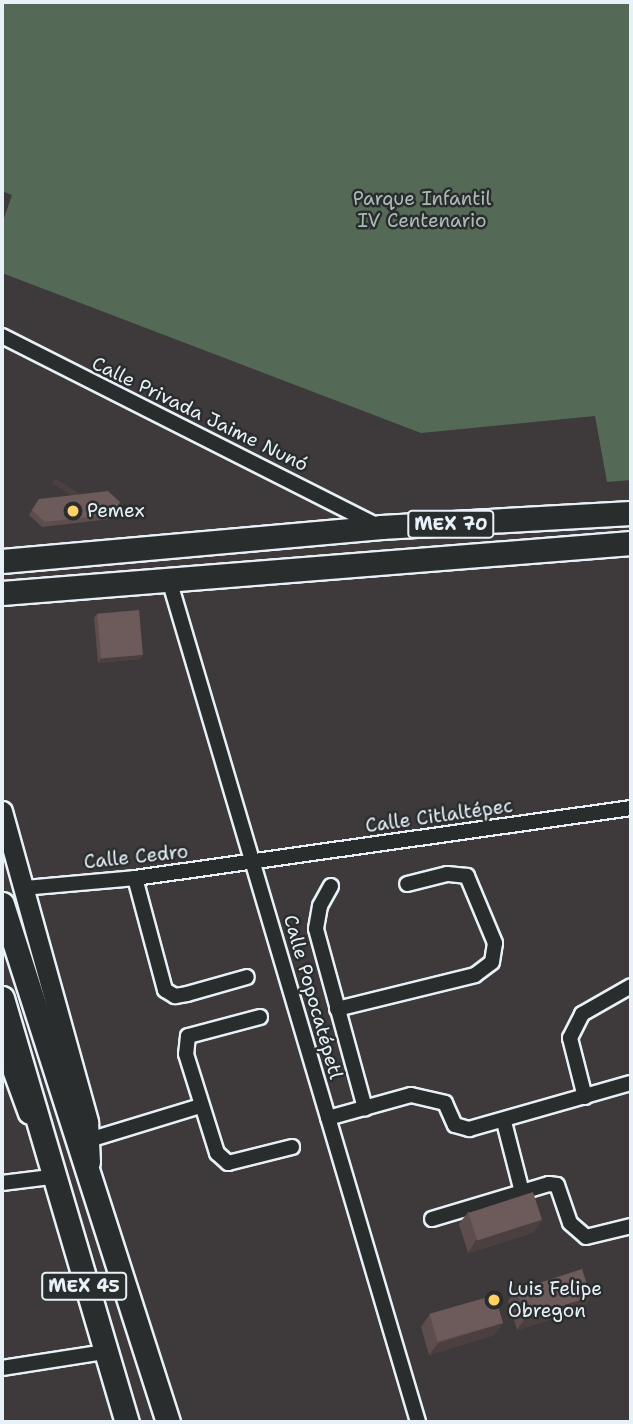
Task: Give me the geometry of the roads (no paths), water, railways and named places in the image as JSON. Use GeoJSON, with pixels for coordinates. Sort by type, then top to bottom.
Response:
{"type":"FeatureCollection","features":[{"type":"Feature","properties":{"kind":"main road","name":"MEX 70"},"geometry":{"type":"LineString","coordinates":[[2,561],[381,527],[631,513]]}},
{"type":"Feature","properties":{"kind":"main road","name":"MEX 70"},"geometry":{"type":"LineString","coordinates":[[2,593],[170,583],[631,543]]}},
{"type":"Feature","properties":{"kind":"main road"},"geometry":{"type":"LineString","coordinates":[[2,811],[89,1140],[89,1177]]}},
{"type":"Feature","properties":{"kind":"main road","name":"MEX 45"},"geometry":{"type":"LineString","coordinates":[[2,904],[168,1422]]}},
{"type":"Feature","properties":{"kind":"main road","name":"MEX 45"},"geometry":{"type":"LineString","coordinates":[[2,998],[51,1177],[127,1422]]}},
{"type":"Feature","properties":{"kind":"main road"},"geometry":{"type":"LineString","coordinates":[[2,1042],[8,1083],[43,1149]]}},
{"type":"Feature","properties":{"kind":"street","name":"Calle Privada Jaime Nunó"},"geometry":{"type":"LineString","coordinates":[[2,337],[381,527]]}},
{"type":"Feature","properties":{"kind":"street","name":"Calle Popocatépetl"},"geometry":{"type":"LineString","coordinates":[[170,583],[418,1422]]}},
{"type":"Feature","properties":{"kind":"street","name":"Calle Citlaltépec"},"geometry":{"type":"LineString","coordinates":[[253,862],[631,808]]}},
{"type":"Feature","properties":{"kind":"street","name":"Calle Cedro"},"geometry":{"type":"LineString","coordinates":[[24,888],[135,878],[253,862]]}},
{"type":"Feature","properties":{"kind":"street"},"geometry":{"type":"LineString","coordinates":[[337,1009],[475,975],[492,961],[495,943],[467,876],[447,874],[407,884]]}},
{"type":"Feature","properties":{"kind":"street"},"geometry":{"type":"LineString","coordinates":[[135,878],[165,989],[175,996],[247,977]]}},
{"type":"Feature","properties":{"kind":"street"},"geometry":{"type":"LineString","coordinates":[[331,887],[320,906],[316,929],[365,1108]]}},
{"type":"Feature","properties":{"kind":"street"},"geometry":{"type":"LineString","coordinates":[[585,1097],[570,1038],[582,1014],[631,986]]}},
{"type":"Feature","properties":{"kind":"street"},"geometry":{"type":"LineString","coordinates":[[260,1017],[188,1036],[186,1054],[200,1106],[217,1153],[228,1163],[292,1147]]}},
{"type":"Feature","properties":{"kind":"street"},"geometry":{"type":"LineString","coordinates":[[328,1118],[411,1095],[445,1104],[461,1129],[505,1122],[631,1083]]}},
{"type":"Feature","properties":{"kind":"street"},"geometry":{"type":"LineString","coordinates":[[89,1140],[200,1106]]}},
{"type":"Feature","properties":{"kind":"street"},"geometry":{"type":"LineString","coordinates":[[505,1122],[522,1192]]}},
{"type":"Feature","properties":{"kind":"street"},"geometry":{"type":"LineString","coordinates":[[2,1183],[51,1177]]}},
{"type":"Feature","properties":{"kind":"street"},"geometry":{"type":"LineString","coordinates":[[432,1219],[522,1192],[557,1185],[570,1223],[586,1237],[631,1226]]}},
{"type":"Feature","properties":{"kind":"street"},"geometry":{"type":"LineString","coordinates":[[2,1368],[104,1352]]}},
{"type":"Feature","properties":{"kind":"place","name":"Pemex"},"geometry":{"type":"Point","coordinates":[73,511]}},
{"type":"Feature","properties":{"kind":"place","name":"Luis Felipe Obregon"},"geometry":{"type":"Point","coordinates":[494,1300]}},
{"type":"Feature","properties":{"kind":"park label","name":"Parque Infantil IV Centenario"},"geometry":{"type":"Point","coordinates":[422,210]}}]}
